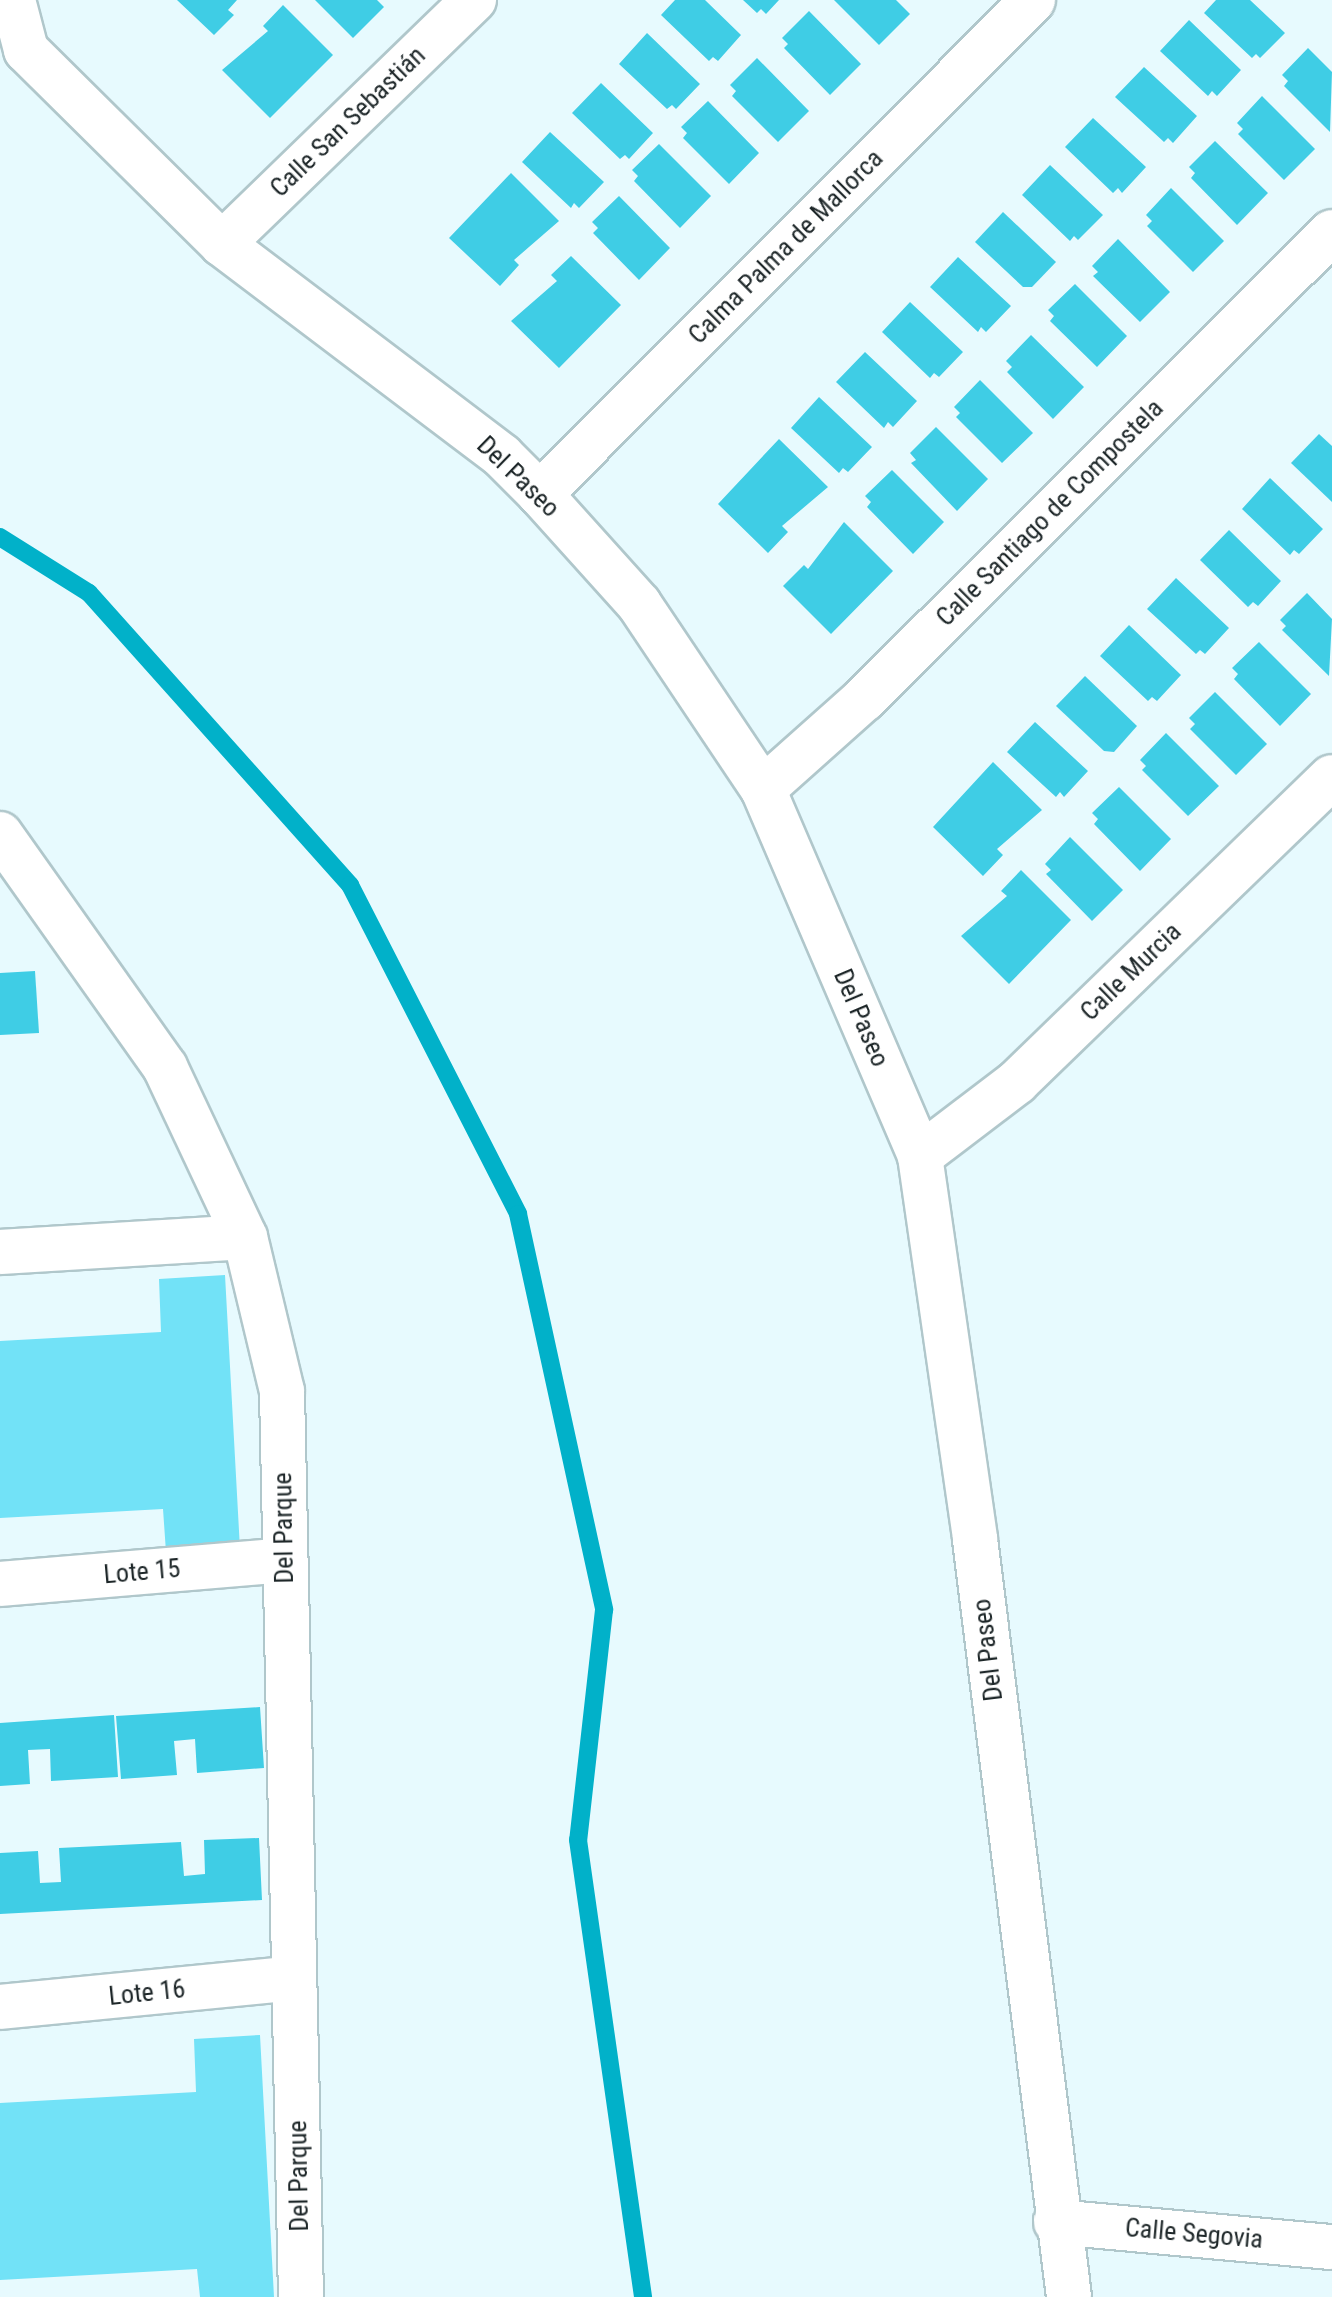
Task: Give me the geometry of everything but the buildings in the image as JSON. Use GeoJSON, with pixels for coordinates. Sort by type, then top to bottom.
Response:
{"type":"FeatureCollection","features":[{"type":"Feature","properties":{"kind":"street","name":"Calle San Sebastián"},"geometry":{"type":"LineString","coordinates":[[222,244],[474,0]]}},
{"type":"Feature","properties":{"kind":"street","name":"Calma Palma de Mallorca"},"geometry":{"type":"LineString","coordinates":[[540,494],[1033,0]]}},
{"type":"Feature","properties":{"kind":"street","name":"Del Paseo"},"geometry":{"type":"LineString","coordinates":[[13,1],[26,50],[222,244],[502,456],[540,494],[639,604],[763,789],[920,1156],[975,1539],[1056,2222],[1069,2297]]}},
{"type":"Feature","properties":{"kind":"street","name":"Calle Santiago de Compostela"},"geometry":{"type":"LineString","coordinates":[[763,789],[864,699],[1332,232]]}},
{"type":"Feature","properties":{"kind":"street","name":"Calle Murcia"},"geometry":{"type":"LineString","coordinates":[[920,1156],[1017,1082],[1332,777]]}},
{"type":"Feature","properties":{"kind":"street","name":"Del Parque"},"geometry":{"type":"LineString","coordinates":[[8,853],[165,1067],[245,1237],[282,1391],[301,2297]]}},
{"type":"Feature","properties":{"kind":"street"},"geometry":{"type":"LineString","coordinates":[[0,1252],[245,1237]]}},
{"type":"Feature","properties":{"kind":"street","name":"Lote 15"},"geometry":{"type":"LineString","coordinates":[[0,1584],[284,1560]]}},
{"type":"Feature","properties":{"kind":"street","name":"Lote 16"},"geometry":{"type":"LineString","coordinates":[[0,2007],[294,1978]]}},
{"type":"Feature","properties":{"kind":"street","name":"Calle Segovia"},"geometry":{"type":"LineString","coordinates":[[1056,2222],[1332,2247]]}},
{"type":"Feature","properties":{"kind":"shaded area"},"geometry":{"type":"Polygon","coordinates":[[[225,1275],[240,1549],[166,1552],[163,1509],[0,1518],[0,1341],[161,1332],[159,1279],[225,1275]]]}},
{"type":"Feature","properties":{"kind":"shaded area"},"geometry":{"type":"Polygon","coordinates":[[[260,2035],[274,2297],[200,2297],[197,2269],[0,2280],[0,2103],[196,2092],[194,2039],[260,2035]]]}},
{"type":"Feature","properties":{"kind":"waterway"},"geometry":{"type":"LineString","coordinates":[[0,537],[89,593],[350,885],[518,1214],[604,1610],[578,1840],[643,2297]]}}]}
